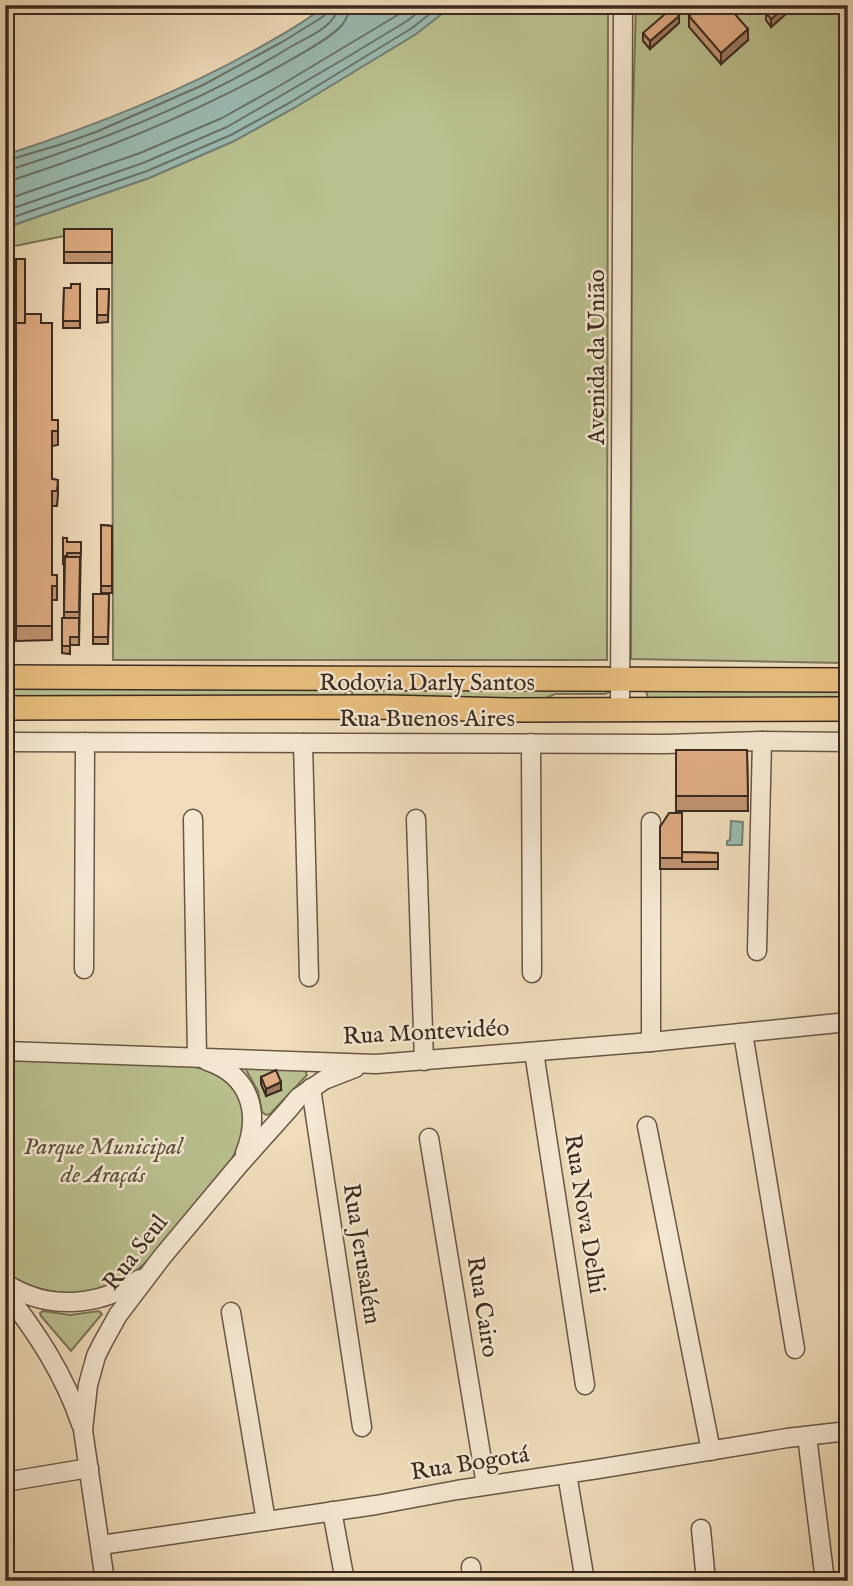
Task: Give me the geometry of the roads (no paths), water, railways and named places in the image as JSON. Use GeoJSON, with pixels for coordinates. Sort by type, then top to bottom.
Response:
{"type":"FeatureCollection","features":[{"type":"Feature","properties":{"kind":"main road","name":"Rodovia Darly Santos"},"geometry":{"type":"LineString","coordinates":[[5,677],[848,680]]}},
{"type":"Feature","properties":{"kind":"main road","name":"Rodovia Darly Santos"},"geometry":{"type":"LineString","coordinates":[[5,708],[848,709]]}},
{"type":"Feature","properties":{"kind":"street","name":"Avenida da União"},"geometry":{"type":"LineString","coordinates":[[620,709],[623,5]]}},
{"type":"Feature","properties":{"kind":"street"},"geometry":{"type":"LineString","coordinates":[[757,951],[762,741]]}},
{"type":"Feature","properties":{"kind":"street","name":"Rua Buenos Aires"},"geometry":{"type":"LineString","coordinates":[[5,742],[848,742]]}},
{"type":"Feature","properties":{"kind":"street"},"geometry":{"type":"LineString","coordinates":[[84,969],[85,742]]}},
{"type":"Feature","properties":{"kind":"street"},"geometry":{"type":"LineString","coordinates":[[303,743],[309,977]]}},
{"type":"Feature","properties":{"kind":"street"},"geometry":{"type":"LineString","coordinates":[[531,743],[532,973]]}},
{"type":"Feature","properties":{"kind":"street"},"geometry":{"type":"LineString","coordinates":[[193,819],[197,1057],[231,1073],[244,1088],[249,1099],[252,1130],[238,1166]]}},
{"type":"Feature","properties":{"kind":"street"},"geometry":{"type":"LineString","coordinates":[[416,819],[424,1061]]}},
{"type":"Feature","properties":{"kind":"street"},"geometry":{"type":"LineString","coordinates":[[651,822],[651,1042]]}},
{"type":"Feature","properties":{"kind":"street","name":"Rua Montevidéo"},"geometry":{"type":"LineString","coordinates":[[5,1051],[376,1065],[848,1022]]}},
{"type":"Feature","properties":{"kind":"street"},"geometry":{"type":"LineString","coordinates":[[743,1033],[795,1349]]}},
{"type":"Feature","properties":{"kind":"street","name":"Rua Nova Delhi"},"geometry":{"type":"LineString","coordinates":[[534,1052],[585,1385]]}},
{"type":"Feature","properties":{"kind":"street","name":"Rua Seul"},"geometry":{"type":"LineString","coordinates":[[83,1430],[88,1385],[96,1356],[118,1315],[162,1257],[238,1166],[311,1088],[337,1074],[376,1065]]}},
{"type":"Feature","properties":{"kind":"street","name":"Rua Jerusalém"},"geometry":{"type":"LineString","coordinates":[[311,1088],[362,1427]]}},
{"type":"Feature","properties":{"kind":"street"},"geometry":{"type":"LineString","coordinates":[[647,1126],[711,1451]]}},
{"type":"Feature","properties":{"kind":"street","name":"Rua Cairo"},"geometry":{"type":"LineString","coordinates":[[429,1138],[486,1485]]}},
{"type":"Feature","properties":{"kind":"street"},"geometry":{"type":"LineString","coordinates":[[5,1283],[21,1292],[47,1300],[69,1303],[89,1301],[117,1293],[130,1286],[142,1278],[162,1257]]}},
{"type":"Feature","properties":{"kind":"street"},"geometry":{"type":"LineString","coordinates":[[5,1292],[56,1365],[83,1430],[105,1581]]}},
{"type":"Feature","properties":{"kind":"street"},"geometry":{"type":"LineString","coordinates":[[231,1312],[266,1521]]}},
{"type":"Feature","properties":{"kind":"street","name":"Rua Bogotá"},"geometry":{"type":"LineString","coordinates":[[101,1545],[848,1431]]}},
{"type":"Feature","properties":{"kind":"street"},"geometry":{"type":"LineString","coordinates":[[807,1436],[825,1581]]}},
{"type":"Feature","properties":{"kind":"street"},"geometry":{"type":"LineString","coordinates":[[5,1482],[89,1468]]}},
{"type":"Feature","properties":{"kind":"street"},"geometry":{"type":"LineString","coordinates":[[567,1474],[585,1581]]}},
{"type":"Feature","properties":{"kind":"street"},"geometry":{"type":"LineString","coordinates":[[332,1511],[345,1581]]}},
{"type":"Feature","properties":{"kind":"street"},"geometry":{"type":"LineString","coordinates":[[701,1529],[706,1581]]}},
{"type":"Feature","properties":{"kind":"water"},"geometry":{"type":"Polygon","coordinates":[[[326,5],[453,5],[416,34],[234,141],[149,178],[5,228],[5,155],[100,121],[193,82],[281,35],[326,5]]]}},
{"type":"Feature","properties":{"kind":"water"},"geometry":{"type":"Polygon","coordinates":[[[731,821],[743,822],[742,845],[727,845],[730,840],[731,821]]]}},
{"type":"Feature","properties":{"kind":"park label","name":"Parque Municipal de Araçás"},"geometry":{"type":"Point","coordinates":[103,1161]}}]}
